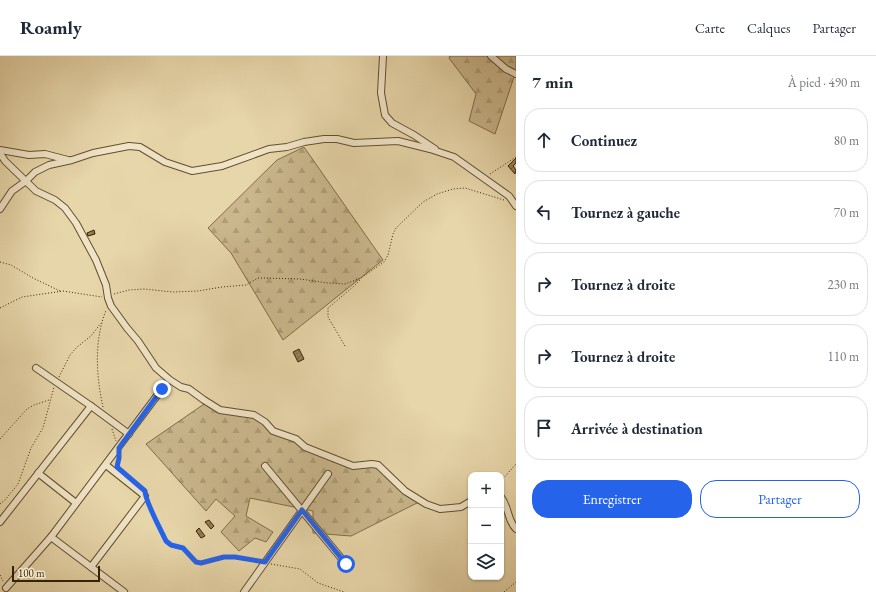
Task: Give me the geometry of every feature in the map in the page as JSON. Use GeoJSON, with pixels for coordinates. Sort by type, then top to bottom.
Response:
{"type":"FeatureCollection","features":[{"type":"Feature","properties":{"kind":"street"},"geometry":{"type":"LineString","coordinates":[[383,56],[381,93],[385,115],[392,123],[440,152]]}},
{"type":"Feature","properties":{"kind":"street"},"geometry":{"type":"LineString","coordinates":[[490,56],[506,69],[516,74]]}},
{"type":"Feature","properties":{"kind":"street"},"geometry":{"type":"LineString","coordinates":[[0,209],[12,191],[26,181],[35,172],[49,165],[93,153],[129,146],[140,147],[165,162],[192,171],[222,166],[269,149],[287,147],[304,142],[324,139],[337,139],[354,143],[398,141],[440,152],[454,157],[484,178],[509,196],[516,206]]}},
{"type":"Feature","properties":{"kind":"street"},"geometry":{"type":"LineString","coordinates":[[0,150],[29,155],[45,154],[70,160]]}},
{"type":"Feature","properties":{"kind":"street"},"geometry":{"type":"LineString","coordinates":[[0,154],[5,161],[36,191],[55,200],[66,208],[96,260],[106,285],[111,306],[160,373],[181,387],[190,389],[220,410],[254,415],[274,431],[296,439],[305,447],[353,466],[372,464],[378,465],[405,491],[426,504],[440,509],[461,506],[468,502]]}},
{"type":"Feature","properties":{"kind":"street"},"geometry":{"type":"LineString","coordinates":[[36,368],[129,434]]}},
{"type":"Feature","properties":{"kind":"street"},"geometry":{"type":"LineString","coordinates":[[6,588],[51,537],[162,389]]}},
{"type":"Feature","properties":{"kind":"street"},"geometry":{"type":"LineString","coordinates":[[0,522],[90,406]]}},
{"type":"Feature","properties":{"kind":"street"},"geometry":{"type":"LineString","coordinates":[[92,567],[145,496],[106,465]]}},
{"type":"Feature","properties":{"kind":"street"},"geometry":{"type":"LineString","coordinates":[[265,466],[346,564]]}},
{"type":"Feature","properties":{"kind":"street"},"geometry":{"type":"LineString","coordinates":[[38,473],[76,503]]}},
{"type":"Feature","properties":{"kind":"street"},"geometry":{"type":"LineString","coordinates":[[244,592],[328,474]]}},
{"type":"Feature","properties":{"kind":"street"},"geometry":{"type":"LineString","coordinates":[[504,502],[510,521],[516,529]]}},
{"type":"Feature","properties":{"kind":"street"},"geometry":{"type":"LineString","coordinates":[[51,537],[124,592]]}},
{"type":"Feature","properties":{"kind":"path"},"geometry":{"type":"LineString","coordinates":[[484,178],[516,157]]}},
{"type":"Feature","properties":{"kind":"path"},"geometry":{"type":"LineString","coordinates":[[345,346],[328,317],[328,308],[353,287],[361,278],[384,262],[388,255],[396,228],[423,202],[437,194],[453,189],[465,188],[502,199],[516,206]]}},
{"type":"Feature","properties":{"kind":"path"},"geometry":{"type":"LineString","coordinates":[[0,262],[11,265],[33,278],[61,291]]}},
{"type":"Feature","properties":{"kind":"path"},"geometry":{"type":"LineString","coordinates":[[0,308],[22,298],[61,291],[108,298],[116,293],[128,290],[144,289],[173,292],[198,291],[246,285],[258,278],[300,279],[345,284],[361,278]]}},
{"type":"Feature","properties":{"kind":"path"},"geometry":{"type":"LineString","coordinates":[[106,308],[101,323],[97,348],[98,377],[106,417]]}},
{"type":"Feature","properties":{"kind":"path"},"geometry":{"type":"LineString","coordinates":[[0,504],[18,484],[31,448],[43,428],[56,382],[70,355],[77,347],[91,336],[101,323]]}},
{"type":"Feature","properties":{"kind":"path"},"geometry":{"type":"LineString","coordinates":[[0,439],[27,409],[50,400]]}},
{"type":"Feature","properties":{"kind":"path"},"geometry":{"type":"LineString","coordinates":[[111,427],[119,448],[117,467]]}},
{"type":"Feature","properties":{"kind":"path"},"geometry":{"type":"LineString","coordinates":[[504,478],[516,464]]}},
{"type":"Feature","properties":{"kind":"path"},"geometry":{"type":"LineString","coordinates":[[145,496],[166,541],[171,545],[183,548],[196,562],[205,563],[224,557],[235,557],[300,569],[309,577],[318,582],[344,592]]}},
{"type":"Feature","properties":{"kind":"path"},"geometry":{"type":"LineString","coordinates":[[504,592],[516,582]]}},
{"type":"Feature","properties":{"kind":"green space"},"geometry":{"type":"Polygon","coordinates":[[[450,56],[516,56],[516,71],[495,134],[469,121],[476,94],[449,58],[450,56]]]}},
{"type":"Feature","properties":{"kind":"green space"},"geometry":{"type":"Polygon","coordinates":[[[304,147],[383,260],[283,340],[231,253],[208,228],[277,160],[304,147]]]}},
{"type":"Feature","properties":{"kind":"green space"},"geometry":{"type":"Polygon","coordinates":[[[207,402],[220,410],[254,415],[273,431],[305,447],[353,466],[372,464],[421,501],[351,536],[313,533],[313,511],[250,498],[246,516],[273,532],[266,542],[255,538],[239,551],[221,532],[235,516],[216,499],[206,511],[146,444],[207,402]]]}},
{"type":"Feature","properties":{"kind":"building"},"geometry":{"type":"Polygon","coordinates":[[[516,158],[516,163],[513,166],[516,170],[515,174],[508,166],[516,158]]]}},
{"type":"Feature","properties":{"kind":"building"},"geometry":{"type":"Polygon","coordinates":[[[94,230],[95,234],[88,236],[87,233],[94,230]]]}},
{"type":"Feature","properties":{"kind":"building"},"geometry":{"type":"Polygon","coordinates":[[[299,349],[304,359],[298,362],[293,352],[299,349]]]}},
{"type":"Feature","properties":{"kind":"building"},"geometry":{"type":"Polygon","coordinates":[[[209,520],[214,526],[211,529],[205,522],[209,520]]]}},
{"type":"Feature","properties":{"kind":"building"},"geometry":{"type":"Polygon","coordinates":[[[199,528],[205,536],[201,538],[196,531],[199,528]]]}},
{"type":"Feature","properties":{"kind":"route"},"geometry":{"type":"LineString","coordinates":[[162,389],[119,448],[117,467],[145,491],[145,496],[166,541],[171,545],[183,548],[196,562],[205,563],[224,557],[235,557],[265,562],[302,510],[346,564]]}}]}
